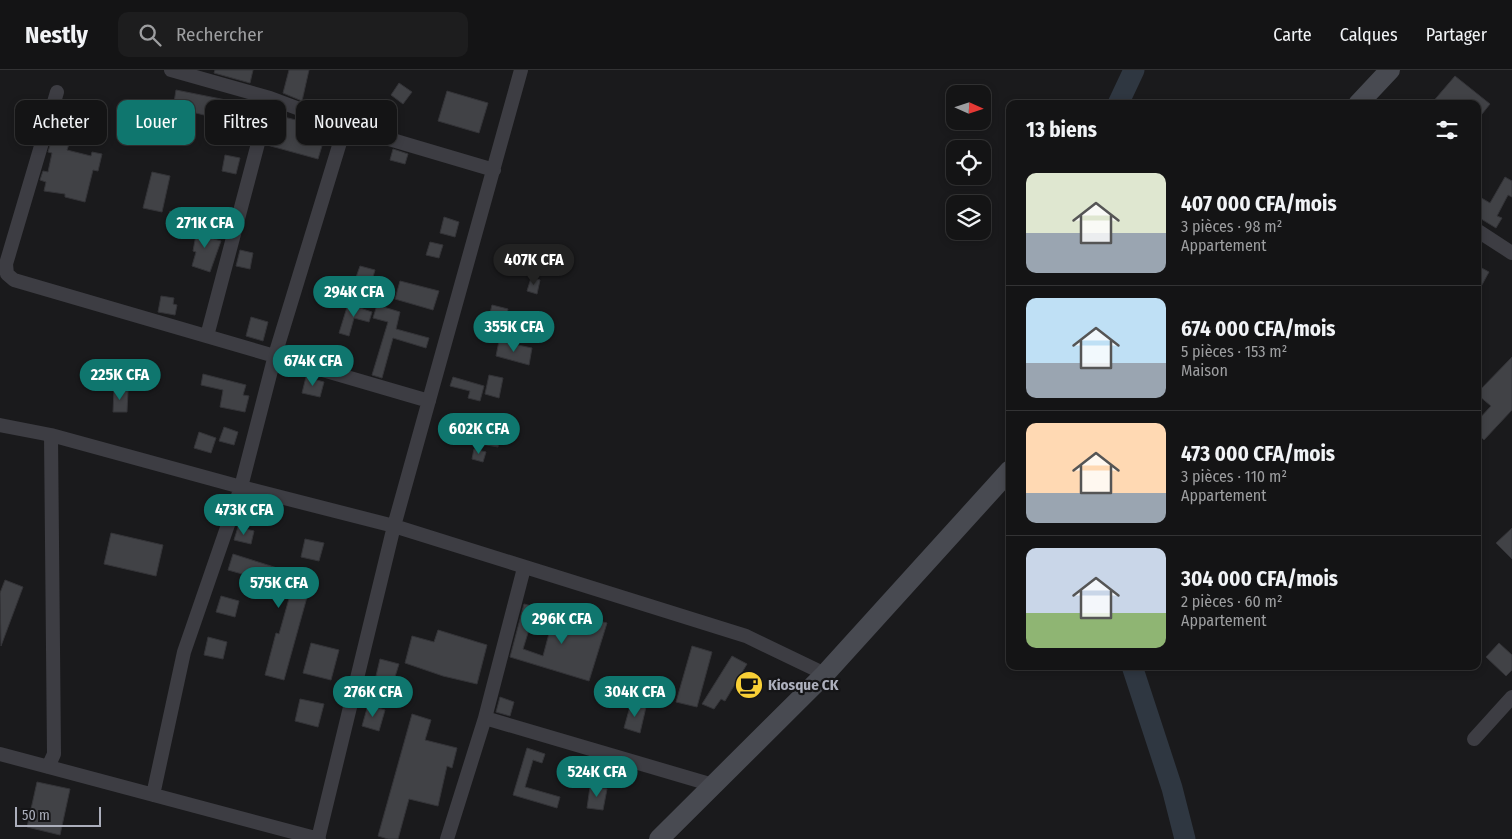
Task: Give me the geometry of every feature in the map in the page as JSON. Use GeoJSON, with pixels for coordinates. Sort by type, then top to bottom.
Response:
{"type":"FeatureCollection","features":[{"type":"Feature","properties":{"kind":"main road"},"geometry":{"type":"LineString","coordinates":[[1362,100],[1390,70]]}},
{"type":"Feature","properties":{"kind":"main road"},"geometry":{"type":"LineString","coordinates":[[659,839],[825,674],[1006,474]]}},
{"type":"Feature","properties":{"kind":"street"},"geometry":{"type":"LineString","coordinates":[[171,70],[270,98],[296,108]]}},
{"type":"Feature","properties":{"kind":"street"},"geometry":{"type":"LineString","coordinates":[[0,754],[318,839],[394,526],[521,70]]}},
{"type":"Feature","properties":{"kind":"street"},"geometry":{"type":"LineString","coordinates":[[57,92],[6,264],[7,274],[14,280],[275,355],[429,402]]}},
{"type":"Feature","properties":{"kind":"street"},"geometry":{"type":"LineString","coordinates":[[207,336],[270,98]]}},
{"type":"Feature","properties":{"kind":"street"},"geometry":{"type":"LineString","coordinates":[[397,141],[494,170]]}},
{"type":"Feature","properties":{"kind":"street"},"geometry":{"type":"LineString","coordinates":[[153,795],[184,652],[241,487],[275,355],[339,145]]}},
{"type":"Feature","properties":{"kind":"street"},"geometry":{"type":"LineString","coordinates":[[1481,233],[1512,252]]}},
{"type":"Feature","properties":{"kind":"street"},"geometry":{"type":"LineString","coordinates":[[0,425],[50,434],[241,487],[394,526],[746,636],[825,674]]}},
{"type":"Feature","properties":{"kind":"street"},"geometry":{"type":"LineString","coordinates":[[48,767],[54,754],[50,434]]}},
{"type":"Feature","properties":{"kind":"street"},"geometry":{"type":"LineString","coordinates":[[447,839],[485,718],[524,568]]}},
{"type":"Feature","properties":{"kind":"street"},"geometry":{"type":"LineString","coordinates":[[1474,739],[1512,697]]}},
{"type":"Feature","properties":{"kind":"street"},"geometry":{"type":"LineString","coordinates":[[485,718],[713,785]]}},
{"type":"Feature","properties":{"kind":"building"},"geometry":{"type":"Polygon","coordinates":[[[215,70],[253,70],[250,83],[214,73],[215,70]]]}},
{"type":"Feature","properties":{"kind":"building"},"geometry":{"type":"Polygon","coordinates":[[[289,70],[309,70],[302,100],[283,93],[289,70]]]}},
{"type":"Feature","properties":{"kind":"building"},"geometry":{"type":"Polygon","coordinates":[[[1455,76],[1490,104],[1481,115],[1481,100],[1434,100],[1455,76]]]}},
{"type":"Feature","properties":{"kind":"building"},"geometry":{"type":"Polygon","coordinates":[[[399,83],[412,92],[403,104],[391,95],[399,83]]]}},
{"type":"Feature","properties":{"kind":"building"},"geometry":{"type":"Polygon","coordinates":[[[176,90],[226,100],[205,100],[205,115],[195,113],[195,100],[174,100],[176,90]]]}},
{"type":"Feature","properties":{"kind":"building"},"geometry":{"type":"Polygon","coordinates":[[[447,91],[488,103],[479,133],[438,121],[447,91]]]}},
{"type":"Feature","properties":{"kind":"building"},"geometry":{"type":"Polygon","coordinates":[[[286,118],[296,120],[296,145],[322,145],[318,159],[267,145],[286,145],[286,118]]]}},
{"type":"Feature","properties":{"kind":"building"},"geometry":{"type":"Polygon","coordinates":[[[50,145],[69,145],[67,150],[91,156],[92,152],[102,154],[98,171],[93,170],[85,202],[65,197],[65,194],[44,191],[46,182],[40,180],[43,171],[48,172],[52,153],[48,152],[50,145]]]}},
{"type":"Feature","properties":{"kind":"building"},"geometry":{"type":"Polygon","coordinates":[[[393,149],[408,154],[405,164],[390,160],[393,149]]]}},
{"type":"Feature","properties":{"kind":"building"},"geometry":{"type":"Polygon","coordinates":[[[225,155],[240,158],[236,174],[222,171],[225,155]]]}},
{"type":"Feature","properties":{"kind":"building"},"geometry":{"type":"Polygon","coordinates":[[[152,172],[170,176],[162,212],[143,208],[152,172]]]}},
{"type":"Feature","properties":{"kind":"building"},"geometry":{"type":"Polygon","coordinates":[[[1505,177],[1512,181],[1512,197],[1508,195],[1497,216],[1502,218],[1496,228],[1481,219],[1481,198],[1490,203],[1505,177]]]}},
{"type":"Feature","properties":{"kind":"building"},"geometry":{"type":"Polygon","coordinates":[[[170,211],[182,215],[178,227],[166,224],[170,211]]]}},
{"type":"Feature","properties":{"kind":"building"},"geometry":{"type":"Polygon","coordinates":[[[444,217],[459,222],[455,237],[440,233],[444,217]]]}},
{"type":"Feature","properties":{"kind":"building"},"geometry":{"type":"Polygon","coordinates":[[[198,224],[210,228],[207,237],[221,241],[210,272],[192,266],[196,252],[193,251],[198,224]]]}},
{"type":"Feature","properties":{"kind":"building"},"geometry":{"type":"Polygon","coordinates":[[[430,242],[443,245],[439,258],[426,255],[430,242]]]}},
{"type":"Feature","properties":{"kind":"building"},"geometry":{"type":"Polygon","coordinates":[[[240,250],[253,253],[250,269],[236,266],[240,250]]]}},
{"type":"Feature","properties":{"kind":"building"},"geometry":{"type":"Polygon","coordinates":[[[360,266],[375,270],[370,287],[354,283],[360,266]]]}},
{"type":"Feature","properties":{"kind":"building"},"geometry":{"type":"Polygon","coordinates":[[[1481,268],[1489,272],[1481,287],[1481,268]]]}},
{"type":"Feature","properties":{"kind":"building"},"geometry":{"type":"Polygon","coordinates":[[[531,278],[540,280],[537,294],[527,291],[531,278]]]}},
{"type":"Feature","properties":{"kind":"building"},"geometry":{"type":"Polygon","coordinates":[[[400,281],[439,291],[433,310],[395,299],[400,281]]]}},
{"type":"Feature","properties":{"kind":"building"},"geometry":{"type":"Polygon","coordinates":[[[161,296],[174,298],[173,304],[177,305],[175,315],[158,312],[161,296]]]}},
{"type":"Feature","properties":{"kind":"building"},"geometry":{"type":"Polygon","coordinates":[[[348,304],[372,312],[369,322],[354,318],[349,336],[339,333],[348,304]]]}},
{"type":"Feature","properties":{"kind":"building"},"geometry":{"type":"Polygon","coordinates":[[[377,305],[400,312],[396,329],[429,338],[426,348],[393,338],[382,378],[372,375],[388,322],[373,318],[377,305]]]}},
{"type":"Feature","properties":{"kind":"building"},"geometry":{"type":"Polygon","coordinates":[[[492,305],[508,309],[504,325],[488,321],[492,305]]]}},
{"type":"Feature","properties":{"kind":"building"},"geometry":{"type":"Polygon","coordinates":[[[251,317],[268,322],[263,341],[246,336],[251,317]]]}},
{"type":"Feature","properties":{"kind":"building"},"geometry":{"type":"Polygon","coordinates":[[[499,341],[532,348],[529,365],[496,356],[499,341]]]}},
{"type":"Feature","properties":{"kind":"building"},"geometry":{"type":"Polygon","coordinates":[[[1512,357],[1512,410],[1484,440],[1481,437],[1481,417],[1491,406],[1481,398],[1481,389],[1512,357]]]}},
{"type":"Feature","properties":{"kind":"building"},"geometry":{"type":"Polygon","coordinates":[[[203,374],[246,385],[243,395],[249,396],[245,412],[220,407],[223,390],[201,385],[203,374]]]}},
{"type":"Feature","properties":{"kind":"building"},"geometry":{"type":"Polygon","coordinates":[[[489,375],[503,378],[499,398],[485,394],[489,375]]]}},
{"type":"Feature","properties":{"kind":"building"},"geometry":{"type":"Polygon","coordinates":[[[306,377],[324,382],[320,397],[302,393],[306,377]]]}},
{"type":"Feature","properties":{"kind":"building"},"geometry":{"type":"Polygon","coordinates":[[[453,377],[484,386],[480,401],[468,398],[470,391],[450,386],[453,377]]]}},
{"type":"Feature","properties":{"kind":"building"},"geometry":{"type":"Polygon","coordinates":[[[114,390],[128,391],[127,412],[113,412],[114,390]]]}},
{"type":"Feature","properties":{"kind":"building"},"geometry":{"type":"Polygon","coordinates":[[[473,415],[492,420],[489,431],[470,426],[473,415]]]}},
{"type":"Feature","properties":{"kind":"building"},"geometry":{"type":"Polygon","coordinates":[[[224,427],[238,432],[234,445],[219,441],[224,427]]]}},
{"type":"Feature","properties":{"kind":"building"},"geometry":{"type":"Polygon","coordinates":[[[485,430],[500,433],[498,447],[481,444],[485,430]]]}},
{"type":"Feature","properties":{"kind":"building"},"geometry":{"type":"Polygon","coordinates":[[[199,432],[216,438],[211,453],[194,448],[199,432]]]}},
{"type":"Feature","properties":{"kind":"building"},"geometry":{"type":"Polygon","coordinates":[[[474,449],[486,452],[483,462],[472,459],[474,449]]]}},
{"type":"Feature","properties":{"kind":"building"},"geometry":{"type":"Polygon","coordinates":[[[238,527],[254,531],[251,544],[234,540],[238,527]]]}},
{"type":"Feature","properties":{"kind":"building"},"geometry":{"type":"Polygon","coordinates":[[[1512,528],[1512,559],[1496,543],[1512,528]]]}},
{"type":"Feature","properties":{"kind":"building"},"geometry":{"type":"Polygon","coordinates":[[[111,533],[163,545],[156,576],[104,564],[111,533]]]}},
{"type":"Feature","properties":{"kind":"building"},"geometry":{"type":"Polygon","coordinates":[[[305,539],[324,543],[319,561],[301,557],[305,539]]]}},
{"type":"Feature","properties":{"kind":"building"},"geometry":{"type":"Polygon","coordinates":[[[233,554],[312,579],[284,680],[265,675],[276,633],[279,634],[292,588],[228,570],[233,554]]]}},
{"type":"Feature","properties":{"kind":"building"},"geometry":{"type":"Polygon","coordinates":[[[5,580],[23,587],[1,646],[0,593],[5,580]]]}},
{"type":"Feature","properties":{"kind":"building"},"geometry":{"type":"Polygon","coordinates":[[[221,596],[239,601],[235,617],[216,612],[221,596]]]}},
{"type":"Feature","properties":{"kind":"building"},"geometry":{"type":"Polygon","coordinates":[[[524,604],[536,607],[523,649],[543,656],[555,611],[564,614],[563,619],[589,626],[591,619],[607,623],[589,681],[510,657],[524,604]]]}},
{"type":"Feature","properties":{"kind":"building"},"geometry":{"type":"Polygon","coordinates":[[[438,630],[487,645],[477,684],[443,676],[405,663],[412,636],[434,642],[438,630]]]}},
{"type":"Feature","properties":{"kind":"building"},"geometry":{"type":"Polygon","coordinates":[[[208,637],[227,642],[223,659],[204,655],[208,637]]]}},
{"type":"Feature","properties":{"kind":"building"},"geometry":{"type":"Polygon","coordinates":[[[311,643],[339,650],[331,680],[303,673],[311,643]]]}},
{"type":"Feature","properties":{"kind":"building"},"geometry":{"type":"Polygon","coordinates":[[[1499,643],[1512,655],[1512,670],[1506,676],[1486,657],[1499,643]]]}},
{"type":"Feature","properties":{"kind":"building"},"geometry":{"type":"Polygon","coordinates":[[[692,646],[712,652],[697,707],[676,702],[692,646]]]}},
{"type":"Feature","properties":{"kind":"building"},"geometry":{"type":"Polygon","coordinates":[[[732,656],[747,664],[725,701],[721,699],[714,709],[702,704],[732,656]]]}},
{"type":"Feature","properties":{"kind":"building"},"geometry":{"type":"Polygon","coordinates":[[[380,659],[399,664],[394,680],[376,676],[380,659]]]}},
{"type":"Feature","properties":{"kind":"building"},"geometry":{"type":"Polygon","coordinates":[[[365,683],[374,685],[370,701],[361,698],[365,683]]]}},
{"type":"Feature","properties":{"kind":"building"},"geometry":{"type":"Polygon","coordinates":[[[500,697],[514,702],[510,716],[496,712],[500,697]]]}},
{"type":"Feature","properties":{"kind":"building"},"geometry":{"type":"Polygon","coordinates":[[[300,699],[324,704],[318,727],[295,721],[300,699]]]}},
{"type":"Feature","properties":{"kind":"building"},"geometry":{"type":"Polygon","coordinates":[[[631,703],[646,707],[640,733],[624,728],[631,703]]]}},
{"type":"Feature","properties":{"kind":"building"},"geometry":{"type":"Polygon","coordinates":[[[368,705],[385,710],[379,731],[362,726],[368,705]]]}},
{"type":"Feature","properties":{"kind":"building"},"geometry":{"type":"Polygon","coordinates":[[[412,714],[431,720],[425,740],[457,748],[452,768],[447,766],[438,806],[409,799],[398,839],[388,839],[378,836],[412,714]]]}},
{"type":"Feature","properties":{"kind":"building"},"geometry":{"type":"Polygon","coordinates":[[[527,748],[545,754],[542,763],[533,760],[525,787],[560,797],[557,808],[513,795],[527,748]]]}},
{"type":"Feature","properties":{"kind":"building"},"geometry":{"type":"Polygon","coordinates":[[[37,782],[70,789],[60,835],[27,827],[37,782]]]}},
{"type":"Feature","properties":{"kind":"building"},"geometry":{"type":"Polygon","coordinates":[[[590,787],[607,789],[603,810],[587,808],[590,787]]]}},
{"type":"Feature","properties":{"kind":"waterway"},"geometry":{"type":"LineString","coordinates":[[1120,100],[1134,70]]}},
{"type":"Feature","properties":{"kind":"waterway"},"geometry":{"type":"LineString","coordinates":[[1133,670],[1172,788],[1185,839]]}},
{"type":"Feature","properties":{"kind":"place","name":"Kiosque CK"},"geometry":{"type":"Point","coordinates":[749,685]}}]}
